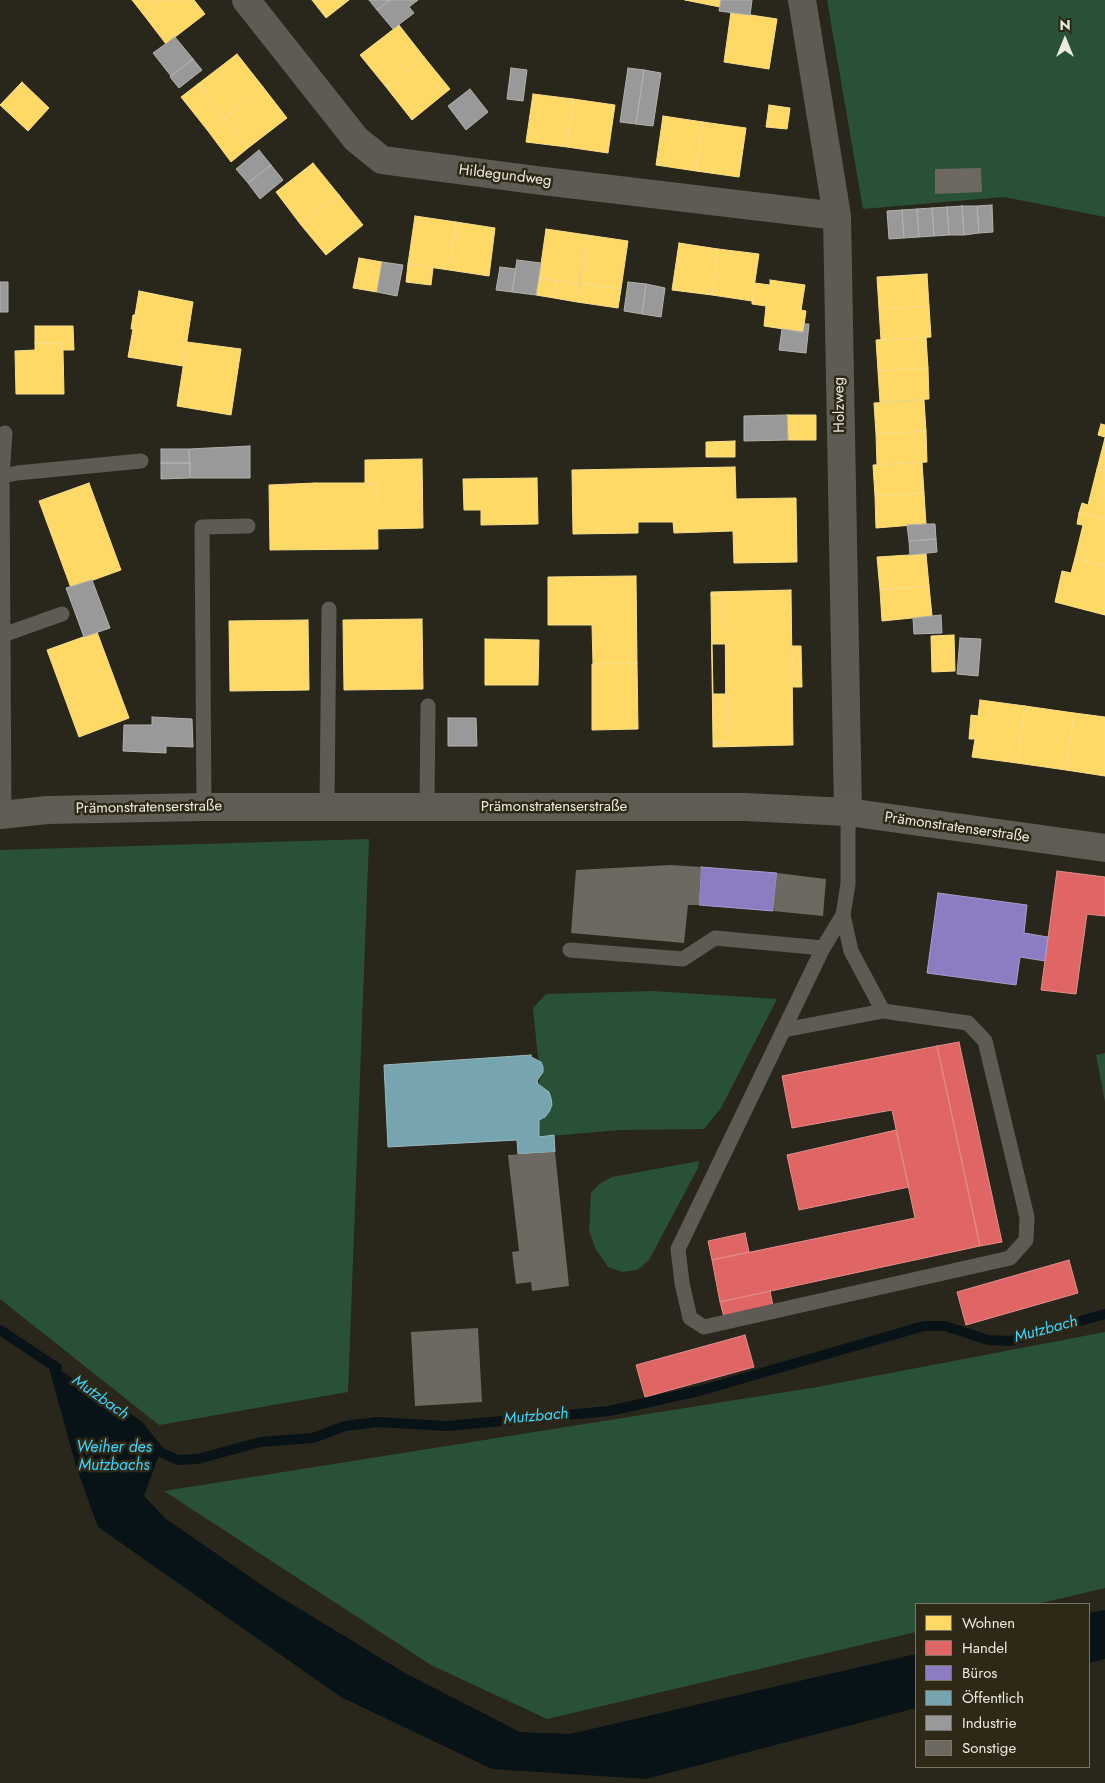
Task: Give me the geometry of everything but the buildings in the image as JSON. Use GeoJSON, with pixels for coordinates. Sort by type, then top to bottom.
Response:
{"type":"FeatureCollection","features":[{"type":"Feature","properties":{"kind":"main road","name":"Prämonstratenserstraße"},"geometry":{"type":"LineString","coordinates":[[2,814],[47,810],[204,807],[745,807],[848,812],[1105,848]]}},
{"type":"Feature","properties":{"kind":"street","name":"Hildegundweg"},"geometry":{"type":"LineString","coordinates":[[246,0],[356,139],[382,160],[497,176],[837,216]]}},
{"type":"Feature","properties":{"kind":"street","name":"Holzweg"},"geometry":{"type":"LineString","coordinates":[[802,0],[837,216],[848,812]]}},
{"type":"Feature","properties":{"kind":"lane"},"geometry":{"type":"LineString","coordinates":[[2,814],[2,476],[5,433]]}},
{"type":"Feature","properties":{"kind":"lane"},"geometry":{"type":"LineString","coordinates":[[2,476],[140,461]]}},
{"type":"Feature","properties":{"kind":"lane"},"geometry":{"type":"LineString","coordinates":[[204,807],[202,527],[248,526]]}},
{"type":"Feature","properties":{"kind":"lane"},"geometry":{"type":"LineString","coordinates":[[327,807],[329,609]]}},
{"type":"Feature","properties":{"kind":"lane"},"geometry":{"type":"LineString","coordinates":[[3,635],[62,614]]}},
{"type":"Feature","properties":{"kind":"lane"},"geometry":{"type":"LineString","coordinates":[[427,806],[428,706]]}},
{"type":"Feature","properties":{"kind":"lane"},"geometry":{"type":"LineString","coordinates":[[848,812],[848,884],[843,915],[851,951],[883,1011]]}},
{"type":"Feature","properties":{"kind":"lane"},"geometry":{"type":"LineString","coordinates":[[784,1030],[883,1011],[968,1023],[985,1041],[1027,1217],[1026,1240],[1010,1258],[704,1327],[690,1318],[682,1283],[678,1249],[823,948],[843,915]]}},
{"type":"Feature","properties":{"kind":"lane"},"geometry":{"type":"LineString","coordinates":[[570,950],[683,959],[715,938],[823,948]]}},
{"type":"Feature","properties":{"kind":"green space"},"geometry":{"type":"Polygon","coordinates":[[[827,0],[1105,0],[1105,217],[1004,197],[863,209],[827,0]]]}},
{"type":"Feature","properties":{"kind":"green space"},"geometry":{"type":"Polygon","coordinates":[[[369,839],[348,1392],[159,1425],[0,1299],[0,850],[369,839]]]}},
{"type":"Feature","properties":{"kind":"green space"},"geometry":{"type":"Polygon","coordinates":[[[653,991],[777,999],[721,1108],[704,1129],[620,1130],[539,1137],[539,1120],[545,1117],[552,1105],[549,1092],[538,1084],[543,1067],[538,1058],[533,1008],[546,994],[653,991]]]}},
{"type":"Feature","properties":{"kind":"green space"},"geometry":{"type":"Polygon","coordinates":[[[1105,1053],[1105,1102],[1096,1055],[1105,1053]]]}},
{"type":"Feature","properties":{"kind":"green space"},"geometry":{"type":"Polygon","coordinates":[[[699,1161],[698,1168],[649,1260],[637,1270],[622,1272],[608,1267],[595,1248],[589,1230],[591,1193],[599,1184],[612,1177],[699,1161]]]}},
{"type":"Feature","properties":{"kind":"green space"},"geometry":{"type":"Polygon","coordinates":[[[1105,1332],[1105,1588],[1041,1603],[915,1603],[915,1632],[547,1719],[431,1665],[164,1491],[817,1387],[1105,1332]]]}},
{"type":"Feature","properties":{"kind":"water","name":"Weiher des Mutzbachs"},"geometry":{"type":"Polygon","coordinates":[[[47,1361],[108,1402],[140,1427],[160,1452],[144,1496],[166,1519],[272,1592],[405,1673],[520,1732],[570,1734],[915,1654],[915,1708],[646,1779],[492,1769],[341,1697],[98,1527],[76,1466],[47,1361]]]}},
{"type":"Feature","properties":{"kind":"water"},"geometry":{"type":"Polygon","coordinates":[[[1105,1610],[1105,1659],[1090,1663],[1090,1613],[1105,1610]]]}},
{"type":"Feature","properties":{"kind":"waterway","name":"Mutzbach"},"geometry":{"type":"LineString","coordinates":[[100,1397],[140,1427],[160,1452],[178,1460],[198,1459],[260,1442],[313,1438],[345,1426],[377,1422],[447,1426],[609,1411],[699,1391],[924,1326],[945,1326],[988,1340],[1010,1341],[1105,1314]]}},
{"type":"Feature","properties":{"kind":"waterway","name":"Mutzbach"},"geometry":{"type":"LineString","coordinates":[[0,1330],[57,1368]]}}]}
